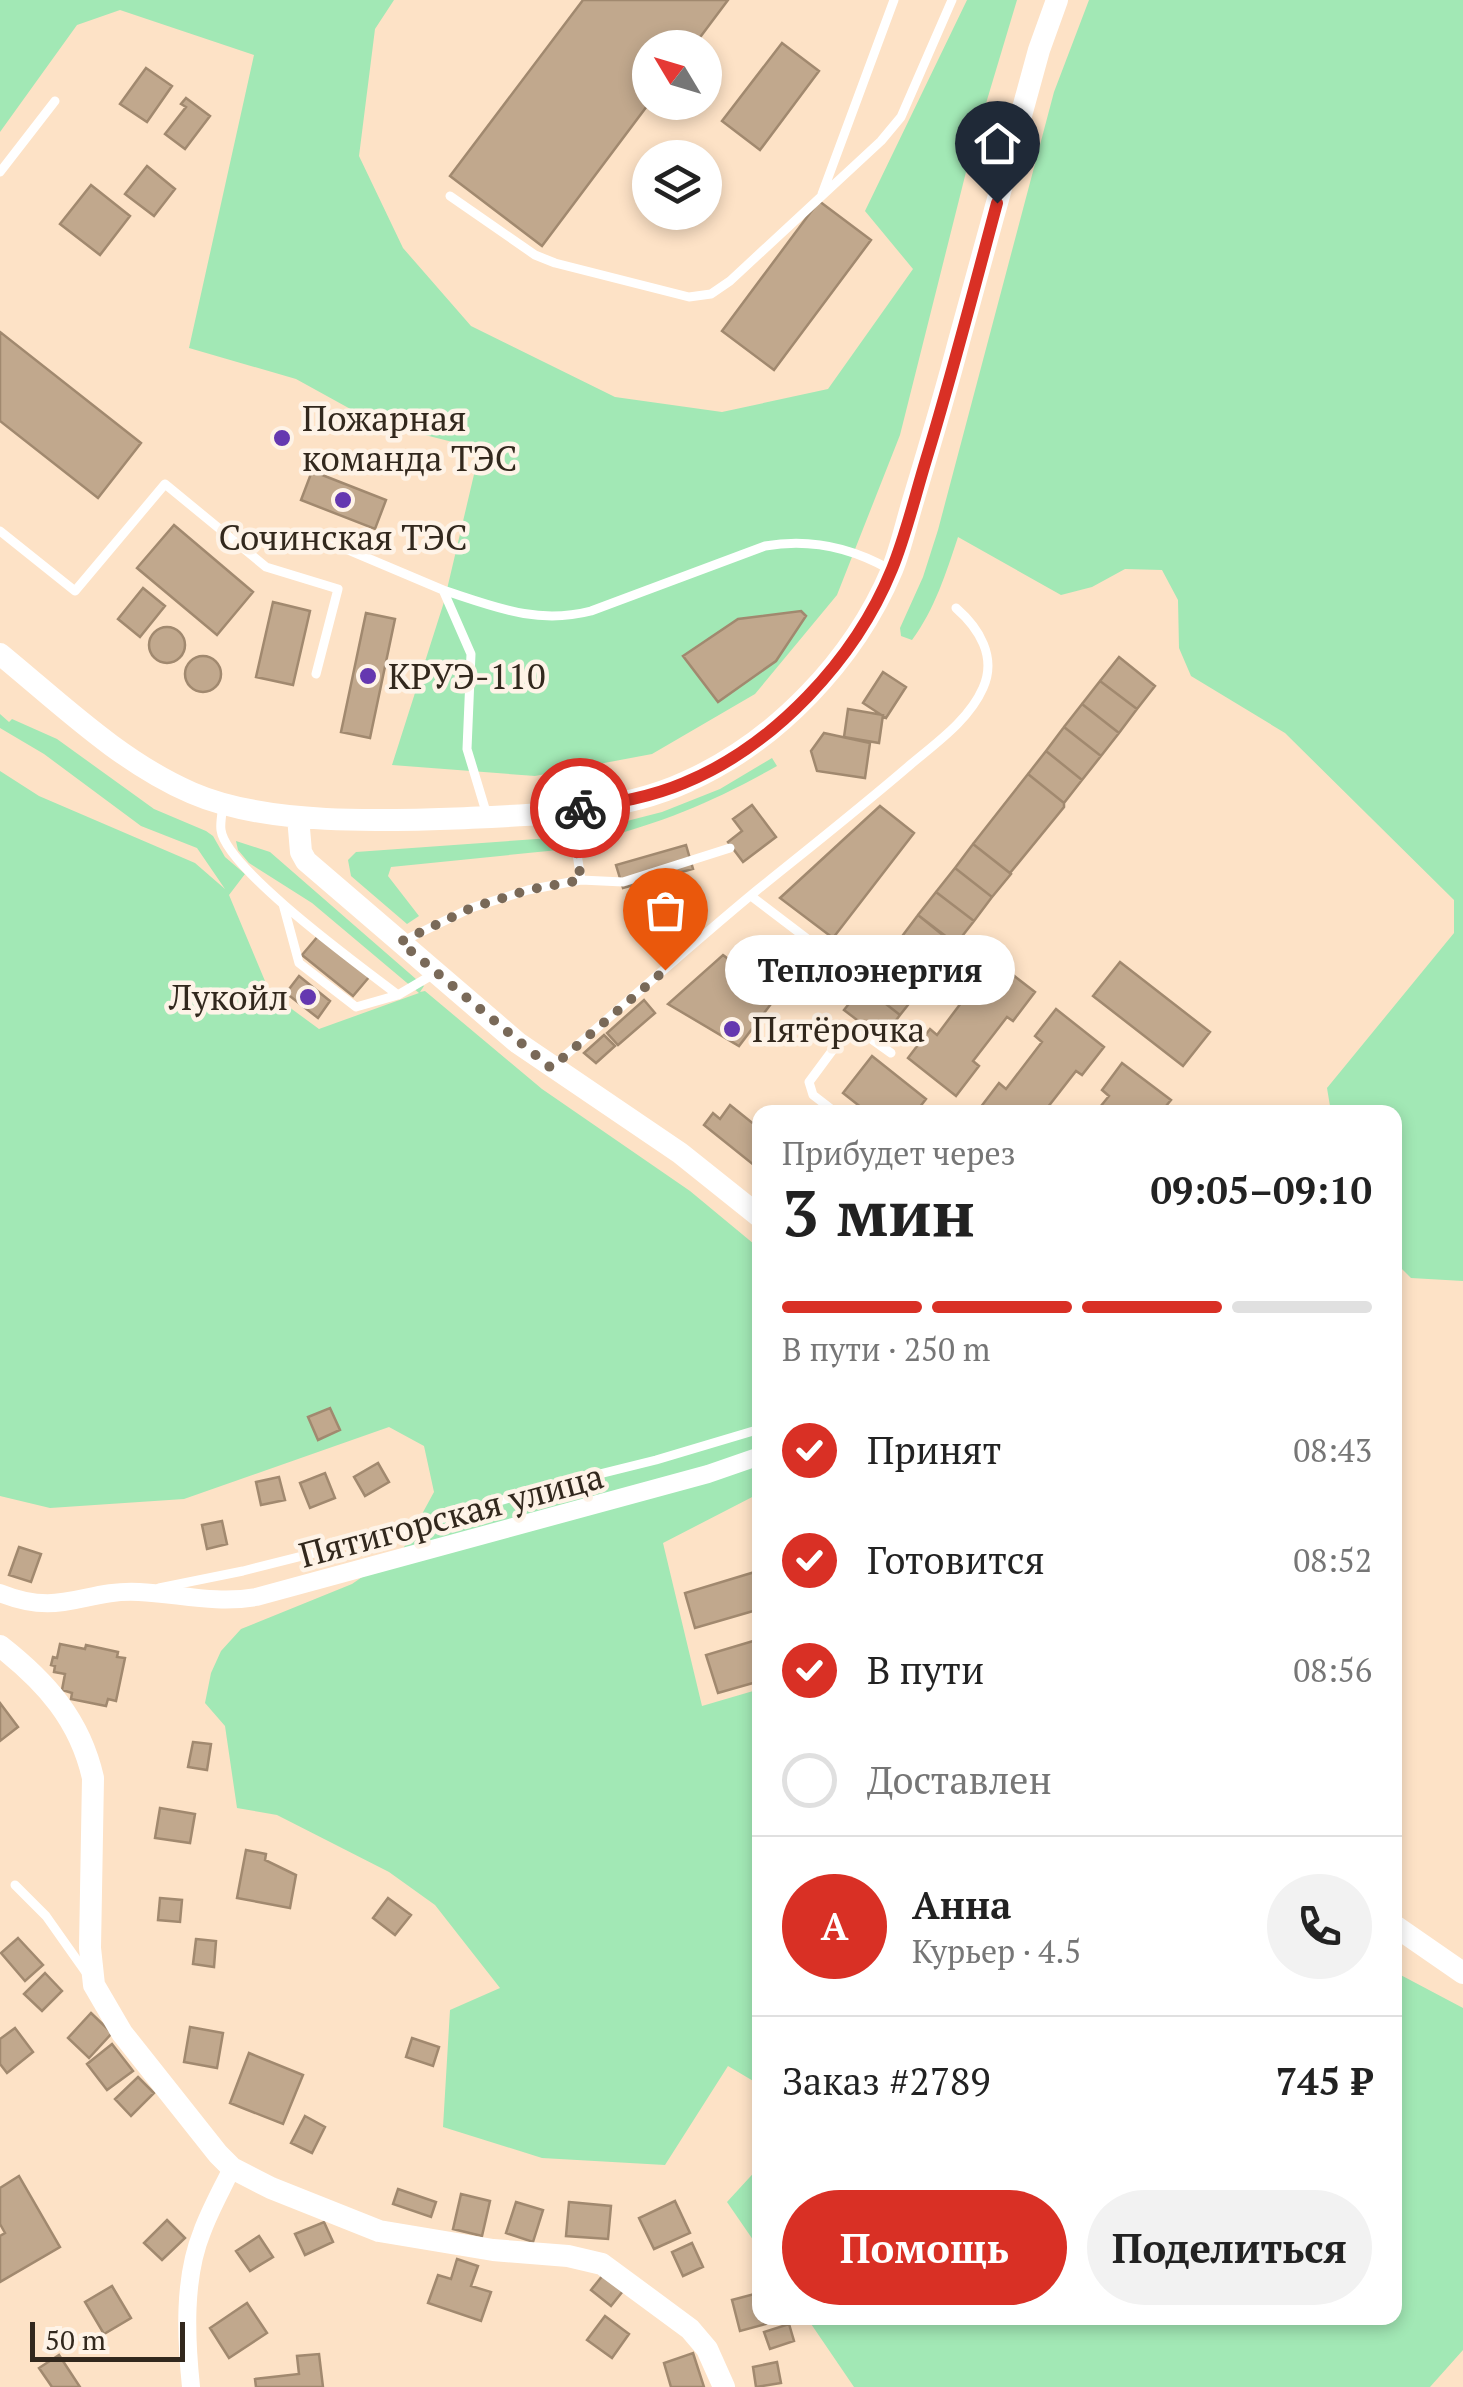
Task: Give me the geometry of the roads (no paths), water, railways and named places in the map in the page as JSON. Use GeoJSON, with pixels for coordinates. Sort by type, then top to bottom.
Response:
{"type":"FeatureCollection","features":[{"type":"Feature","properties":{"kind":"main road"},"geometry":{"type":"LineString","coordinates":[[0,654],[81,721],[160,777],[224,803],[298,817],[488,818],[570,810],[626,802],[683,784],[725,762],[761,737],[827,674],[862,625],[892,570],[936,428],[1035,63],[1057,0]]}},
{"type":"Feature","properties":{"kind":"main road"},"geometry":{"type":"LineString","coordinates":[[298,817],[301,852],[306,861],[551,1068],[680,1153],[752,1212]]}},
{"type":"Feature","properties":{"kind":"main road"},"geometry":{"type":"LineString","coordinates":[[0,1646],[58,1698],[88,1754],[93,1778],[90,1948],[94,1985],[122,2033],[232,2168],[270,2188],[380,2231],[602,2264],[690,2328],[708,2348],[724,2387]]}},
{"type":"Feature","properties":{"kind":"main road"},"geometry":{"type":"LineString","coordinates":[[1402,1931],[1463,1973]]}},
{"type":"Feature","properties":{"kind":"street","name":"Пятигорская улица"},"geometry":{"type":"LineString","coordinates":[[0,1593],[47,1605],[118,1592],[221,1601],[256,1597],[752,1459]]}},
{"type":"Feature","properties":{"kind":"street"},"geometry":{"type":"LineString","coordinates":[[191,2387],[188,2316],[192,2274],[200,2234],[232,2168]]}},
{"type":"Feature","properties":{"kind":"lane"},"geometry":{"type":"LineString","coordinates":[[821,197],[894,0]]}},
{"type":"Feature","properties":{"kind":"lane"},"geometry":{"type":"LineString","coordinates":[[450,196],[535,255],[554,263],[689,297],[711,294],[821,197],[901,117],[952,0]]}},
{"type":"Feature","properties":{"kind":"lane"},"geometry":{"type":"LineString","coordinates":[[0,172],[54,101]]}},
{"type":"Feature","properties":{"kind":"lane"},"geometry":{"type":"LineString","coordinates":[[0,531],[75,591],[165,484],[266,567],[338,589],[316,674]]}},
{"type":"Feature","properties":{"kind":"lane"},"geometry":{"type":"LineString","coordinates":[[320,538],[443,590],[544,618],[568,617],[766,546],[806,541],[871,559],[892,570]]}},
{"type":"Feature","properties":{"kind":"lane"},"geometry":{"type":"LineString","coordinates":[[443,590],[470,654],[467,749],[488,818]]}},
{"type":"Feature","properties":{"kind":"lane"},"geometry":{"type":"LineString","coordinates":[[551,1068],[892,781],[969,710],[983,688],[988,671],[987,652],[969,619],[956,608]]}},
{"type":"Feature","properties":{"kind":"lane"},"geometry":{"type":"LineString","coordinates":[[224,803],[220,831],[232,856],[316,932],[398,995]]}},
{"type":"Feature","properties":{"kind":"lane"},"geometry":{"type":"LineString","coordinates":[[570,810],[581,880]]}},
{"type":"Feature","properties":{"kind":"lane"},"geometry":{"type":"LineString","coordinates":[[400,942],[471,908],[528,890],[581,880],[624,882],[730,848]]}},
{"type":"Feature","properties":{"kind":"lane"},"geometry":{"type":"LineString","coordinates":[[751,896],[822,950]]}},
{"type":"Feature","properties":{"kind":"lane"},"geometry":{"type":"LineString","coordinates":[[282,901],[299,962],[356,1006],[398,995],[436,972]]}},
{"type":"Feature","properties":{"kind":"lane"},"geometry":{"type":"LineString","coordinates":[[827,1105],[813,1094],[809,1082],[846,1032],[862,1030],[891,1053]]}},
{"type":"Feature","properties":{"kind":"lane","name":"Пятигорская улица"},"geometry":{"type":"LineString","coordinates":[[139,1592],[216,1578],[390,1534],[539,1488],[656,1460],[752,1430]]}},
{"type":"Feature","properties":{"kind":"lane"},"geometry":{"type":"LineString","coordinates":[[15,1885],[46,1916],[94,1985]]}},
{"type":"Feature","properties":{"kind":"place","name":"Пожарная команда ТЭС"},"geometry":{"type":"Point","coordinates":[282,438]}},
{"type":"Feature","properties":{"kind":"place","name":"Сочинская ТЭС"},"geometry":{"type":"Point","coordinates":[343,500]}},
{"type":"Feature","properties":{"kind":"place","name":"КРУЭ-110"},"geometry":{"type":"Point","coordinates":[368,676]}},
{"type":"Feature","properties":{"kind":"place","name":"Теплоэнергия"},"geometry":{"type":"Point","coordinates":[665,970]}},
{"type":"Feature","properties":{"kind":"place","name":"Лукойл"},"geometry":{"type":"Point","coordinates":[308,997]}},
{"type":"Feature","properties":{"kind":"place","name":"Пятёрочка"},"geometry":{"type":"Point","coordinates":[732,1029]}}]}
